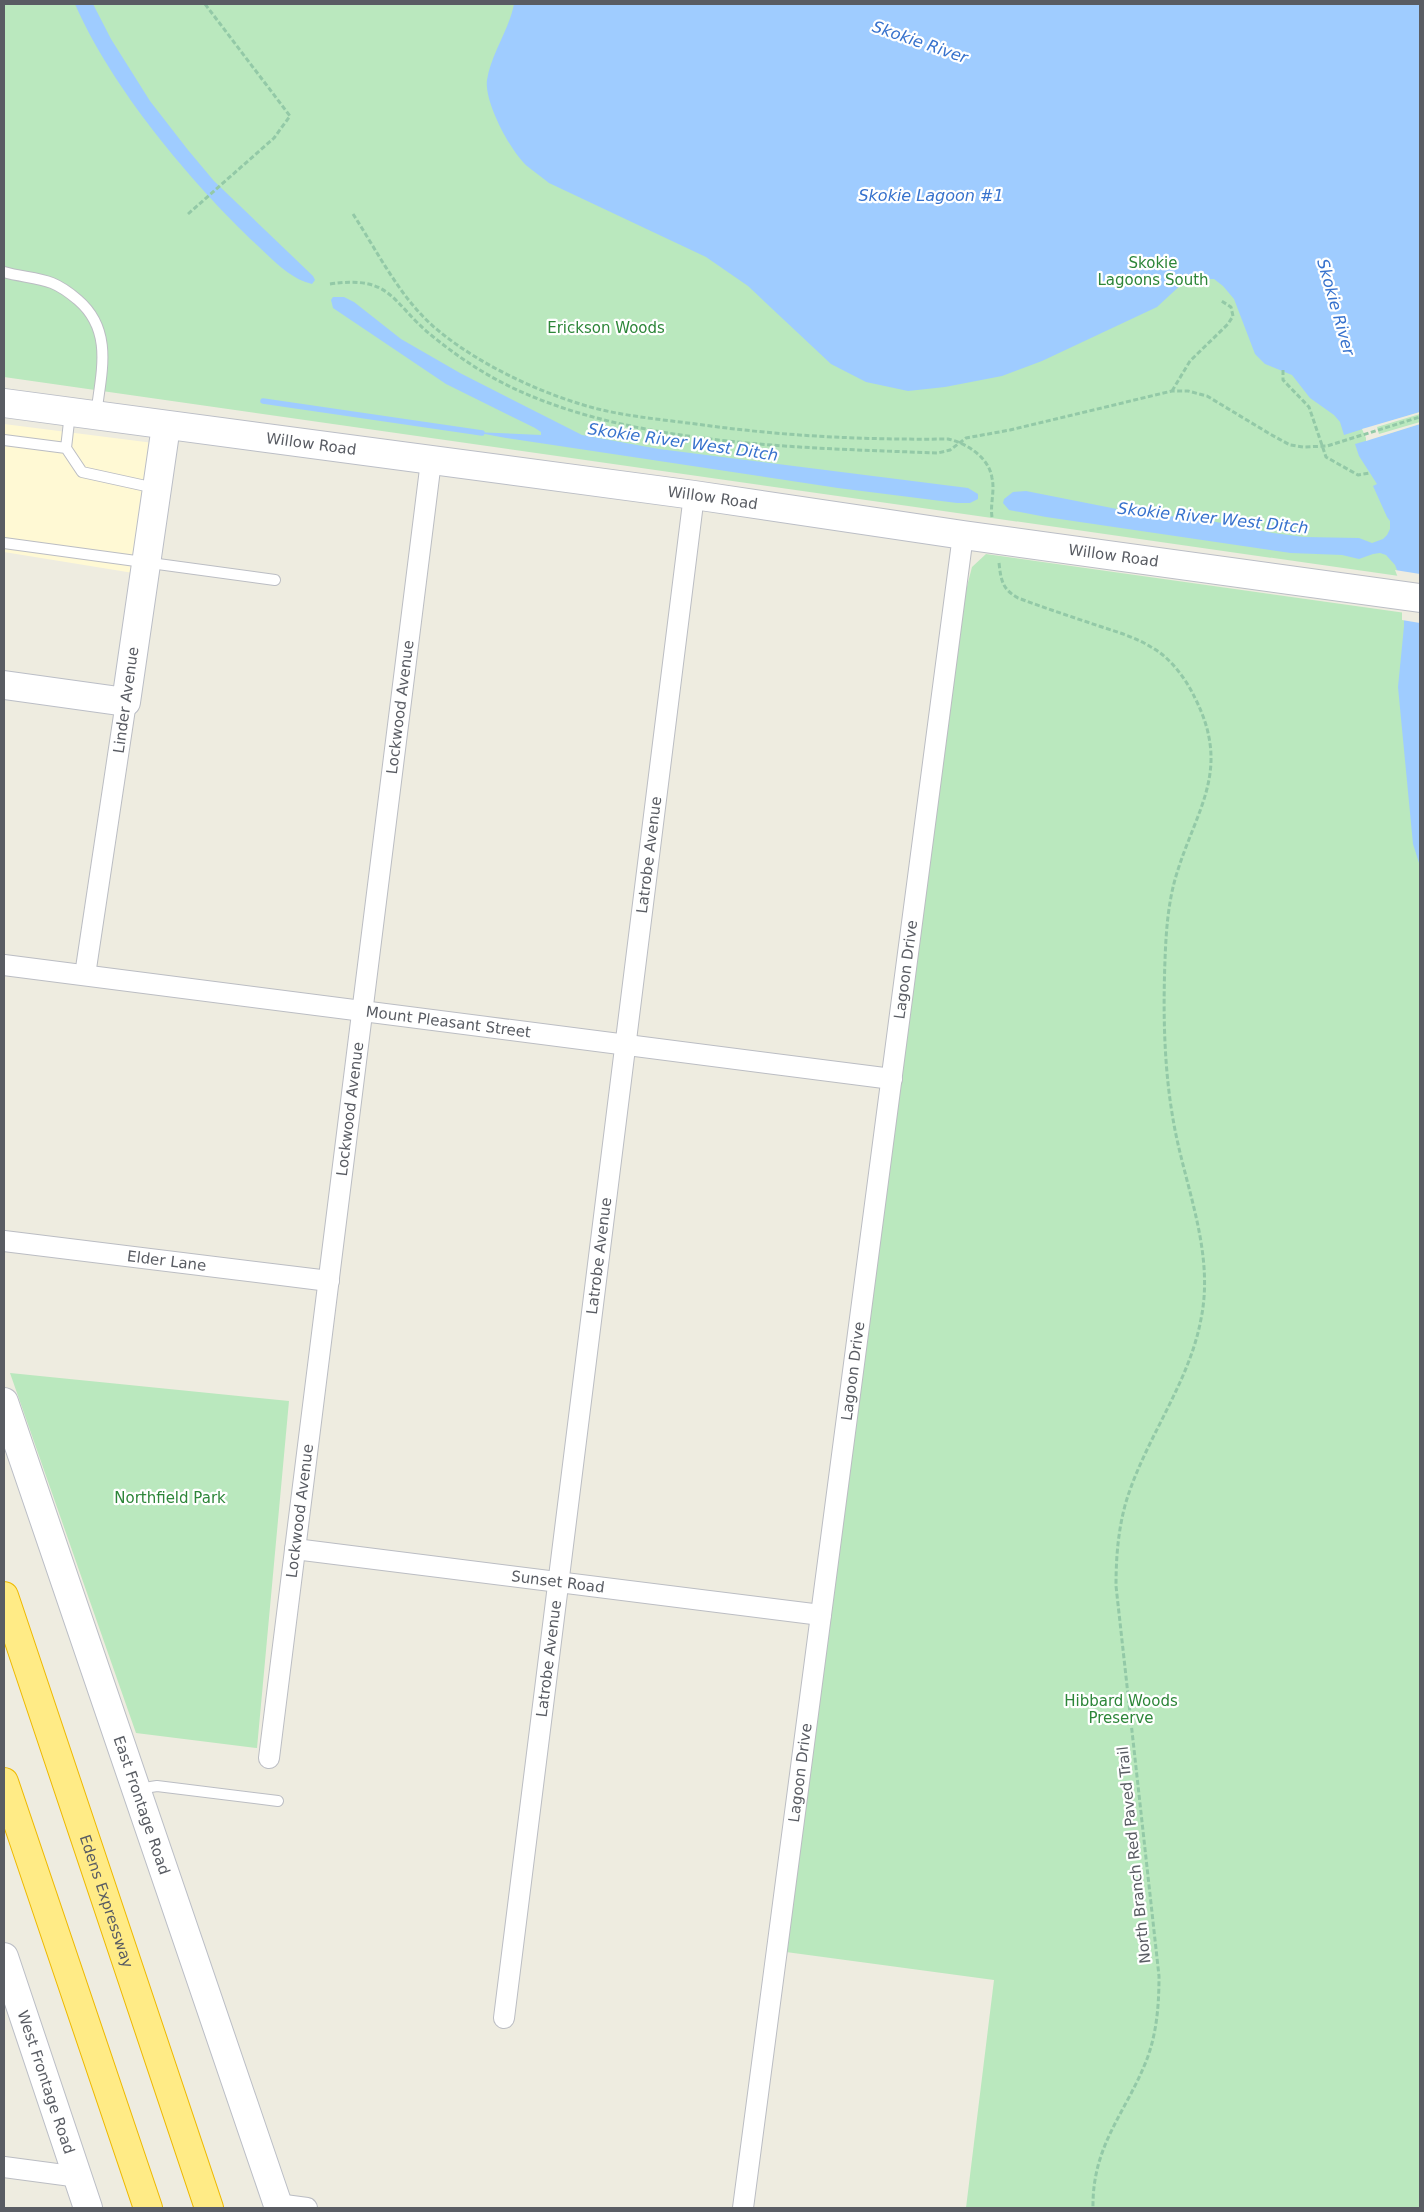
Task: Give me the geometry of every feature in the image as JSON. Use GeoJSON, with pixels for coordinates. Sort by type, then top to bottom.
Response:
{"type":"FeatureCollection","features":[{"type":"Feature","properties":{"kind":"highway","name":"Edens Expressway"},"geometry":{"type":"LineString","coordinates":[[4,1596],[208,2208]]}},
{"type":"Feature","properties":{"kind":"highway"},"geometry":{"type":"LineString","coordinates":[[4,1782],[148,2208]]}},
{"type":"Feature","properties":{"kind":"street","name":"Willow Road"},"geometry":{"type":"LineString","coordinates":[[4,403],[694,495],[963,536],[1420,598]]}},
{"type":"Feature","properties":{"kind":"street","name":"Linder Avenue"},"geometry":{"type":"LineString","coordinates":[[84,975],[166,426]]}},
{"type":"Feature","properties":{"kind":"street","name":"Lockwood Avenue"},"geometry":{"type":"LineString","coordinates":[[269,1758],[431,460]]}},
{"type":"Feature","properties":{"kind":"street","name":"Latrobe Avenue"},"geometry":{"type":"LineString","coordinates":[[504,2018],[694,495]]}},
{"type":"Feature","properties":{"kind":"street","name":"Lagoon Drive"},"geometry":{"type":"LineString","coordinates":[[743,2208],[963,536]]}},
{"type":"Feature","properties":{"kind":"street"},"geometry":{"type":"LineString","coordinates":[[4,685],[126,702]]}},
{"type":"Feature","properties":{"kind":"street","name":"Mount Pleasant Street"},"geometry":{"type":"LineString","coordinates":[[4,964],[892,1079]]}},
{"type":"Feature","properties":{"kind":"street","name":"Elder Lane"},"geometry":{"type":"LineString","coordinates":[[4,1241],[329,1281]]}},
{"type":"Feature","properties":{"kind":"street","name":"East Frontage Road"},"geometry":{"type":"LineString","coordinates":[[4,1402],[134,1789],[278,2206]]}},
{"type":"Feature","properties":{"kind":"street","name":"Sunset Road"},"geometry":{"type":"LineString","coordinates":[[295,1549],[821,1614]]}},
{"type":"Feature","properties":{"kind":"street","name":"West Frontage Road"},"geometry":{"type":"LineString","coordinates":[[4,1957],[88,2208]]}},
{"type":"Feature","properties":{"kind":"street"},"geometry":{"type":"LineString","coordinates":[[4,2166],[79,2178]]}},
{"type":"Feature","properties":{"kind":"street"},"geometry":{"type":"LineString","coordinates":[[278,2206],[307,2208]]}},
{"type":"Feature","properties":{"kind":"lane"},"geometry":{"type":"LineString","coordinates":[[4,272],[53,284],[72,294],[85,306],[96,321],[100,331],[102,346],[83,414],[66,448]]}},
{"type":"Feature","properties":{"kind":"lane"},"geometry":{"type":"LineString","coordinates":[[4,440],[66,448],[82,472],[157,489]]}},
{"type":"Feature","properties":{"kind":"lane"},"geometry":{"type":"LineString","coordinates":[[4,543],[275,580]]}},
{"type":"Feature","properties":{"kind":"lane"},"geometry":{"type":"LineString","coordinates":[[134,1789],[157,1786],[278,1801]]}},
{"type":"Feature","properties":{"kind":"path"},"geometry":{"type":"LineString","coordinates":[[188,214],[274,138],[290,116],[205,4]]}},
{"type":"Feature","properties":{"kind":"path"},"geometry":{"type":"LineString","coordinates":[[353,214],[400,287],[420,314],[440,332],[471,354],[510,375],[557,395],[602,410],[803,437],[948,439],[959,442],[978,454],[989,466],[992,478],[991,513]]}},
{"type":"Feature","properties":{"kind":"path"},"geometry":{"type":"LineString","coordinates":[[330,284],[350,281],[367,283],[381,288],[396,298],[429,334],[453,352],[484,372],[524,393],[572,410],[621,424],[694,436],[830,449],[938,453],[950,450],[966,438],[1010,430],[1172,391],[1188,391],[1207,396],[1290,445],[1303,447],[1322,447],[1420,417]]}},
{"type":"Feature","properties":{"kind":"path"},"geometry":{"type":"LineString","coordinates":[[1172,391],[1190,361],[1228,324],[1233,316],[1231,307],[1220,300]]}},
{"type":"Feature","properties":{"kind":"path"},"geometry":{"type":"LineString","coordinates":[[1282,370],[1283,380],[1309,407],[1326,457],[1358,476],[1370,473]]}},
{"type":"Feature","properties":{"kind":"path","name":"North Branch Red Paved Trail"},"geometry":{"type":"LineString","coordinates":[[999,556],[1001,582],[1010,593],[1018,598],[1129,636],[1153,648],[1170,662],[1194,695],[1203,714],[1208,729],[1211,757],[1207,791],[1202,809],[1176,875],[1171,894],[1168,914],[1165,978],[1166,1063],[1173,1118],[1204,1256],[1205,1298],[1201,1320],[1189,1361],[1147,1450],[1126,1501],[1116,1562],[1116,1586],[1158,1976],[1158,2012],[1147,2058],[1098,2162],[1093,2208]]}},
{"type":"Feature","properties":{"kind":"shaded area"},"geometry":{"type":"Polygon","coordinates":[[[4,424],[177,446],[158,577],[4,552],[4,424]]]}},
{"type":"Feature","properties":{"kind":"green space","name":"Skokie Lagoons South"},"geometry":{"type":"Polygon","coordinates":[[[4,4],[1420,4],[1420,579],[4,377],[4,4]]]}},
{"type":"Feature","properties":{"kind":"green space","name":"Hibbard Woods Preserve"},"geometry":{"type":"Polygon","coordinates":[[[986,554],[1420,615],[1420,2208],[966,2208],[994,1980],[786,1952],[962,606],[972,567],[986,554]]]}},
{"type":"Feature","properties":{"kind":"green space","name":"Northfield Park"},"geometry":{"type":"Polygon","coordinates":[[[10,1373],[289,1401],[257,1748],[136,1733],[10,1373]]]}},
{"type":"Feature","properties":{"kind":"water"},"geometry":{"type":"Polygon","coordinates":[[[75,4],[93,4],[111,39],[150,101],[188,150],[214,181],[313,276],[315,280],[312,284],[296,278],[276,263],[206,193],[180,163],[131,100],[109,68],[90,36],[75,4]]]}},
{"type":"Feature","properties":{"kind":"water","name":"Skokie Lagoon #1"},"geometry":{"type":"Polygon","coordinates":[[[514,4],[1420,4],[1420,412],[1374,426],[1378,437],[1420,424],[1420,866],[1413,844],[1398,687],[1404,626],[1404,587],[1395,565],[1386,555],[1380,553],[1373,554],[1359,559],[1342,555],[1291,553],[1046,517],[1009,510],[1003,503],[1004,499],[1013,492],[1026,491],[1122,510],[1163,516],[1190,517],[1273,533],[1304,537],[1359,538],[1372,543],[1383,539],[1390,529],[1390,521],[1373,486],[1377,484],[1359,456],[1355,444],[1369,440],[1366,428],[1344,435],[1340,422],[1334,415],[1310,398],[1292,375],[1265,364],[1255,354],[1234,299],[1223,286],[1214,279],[1184,282],[1157,307],[1042,361],[1002,376],[945,387],[908,391],[866,382],[831,364],[748,286],[706,257],[549,183],[527,166],[514,150],[500,126],[487,89],[489,70],[512,14],[514,4]]]}},
{"type":"Feature","properties":{"kind":"water"},"geometry":{"type":"Polygon","coordinates":[[[333,297],[344,297],[354,302],[401,339],[460,373],[582,435],[659,449],[968,488],[978,494],[978,499],[970,503],[957,503],[838,488],[474,432],[541,435],[541,432],[535,428],[446,384],[333,308],[331,300],[333,297]]]}},
{"type":"Feature","properties":{"kind":"pier"},"geometry":{"type":"Polygon","coordinates":[[[1420,412],[1420,414],[1377,427],[1379,434],[1420,422],[1420,424],[1366,441],[1362,429],[1420,412]]]}},
{"type":"Feature","properties":{"kind":"pier"},"geometry":{"type":"Polygon","coordinates":[[[1395,570],[1420,574],[1420,623],[1402,620],[1402,588],[1395,570]]]}},
{"type":"Feature","properties":{"kind":"waterway"},"geometry":{"type":"LineString","coordinates":[[263,401],[482,433]]}},
{"type":"Feature","properties":{"kind":"water label","name":"Skokie River"},"geometry":{"type":"Point","coordinates":[920,42]}},
{"type":"Feature","properties":{"kind":"water label","name":"Skokie River"},"geometry":{"type":"Point","coordinates":[1336,307]}},
{"type":"Feature","properties":{"kind":"water label","name":"Skokie River West Ditch"},"geometry":{"type":"Point","coordinates":[683,442]}},
{"type":"Feature","properties":{"kind":"water label","name":"Skokie River West Ditch"},"geometry":{"type":"Point","coordinates":[1213,518]}},
{"type":"Feature","properties":{"kind":"park label","name":"Erickson Woods"},"geometry":{"type":"Point","coordinates":[606,328]}}]}
